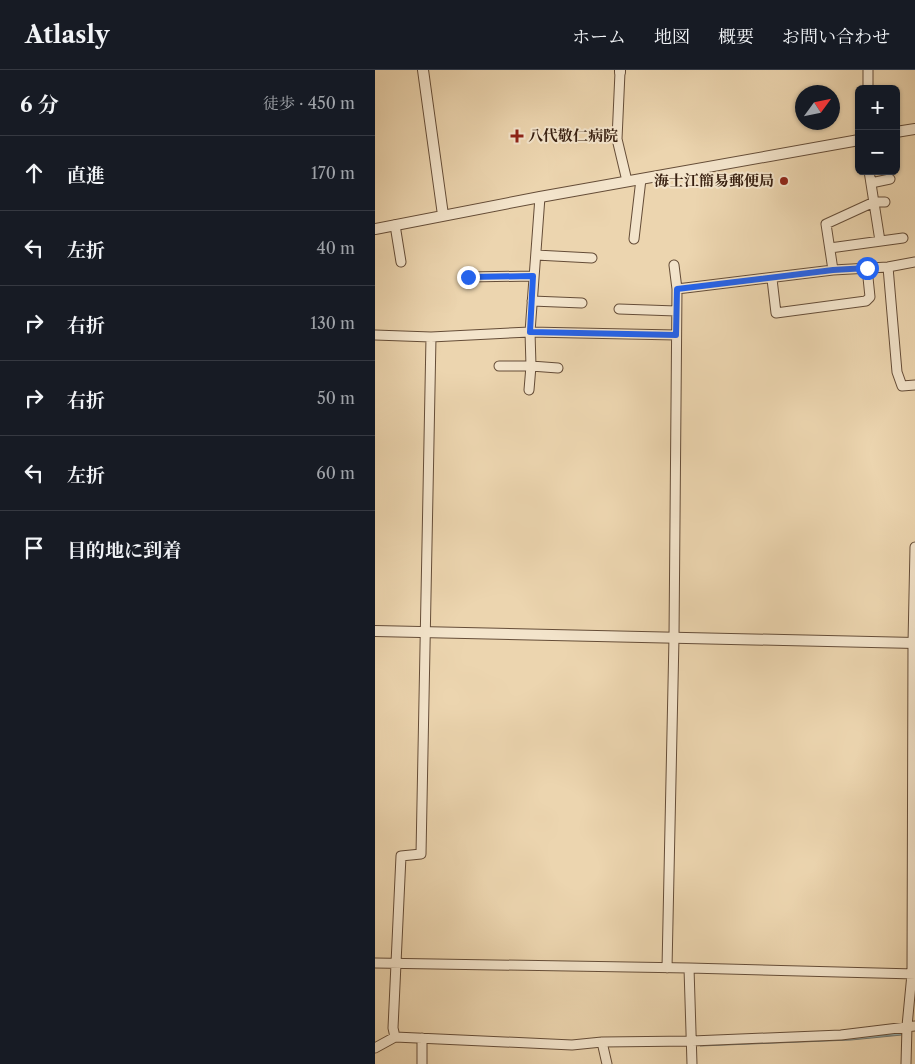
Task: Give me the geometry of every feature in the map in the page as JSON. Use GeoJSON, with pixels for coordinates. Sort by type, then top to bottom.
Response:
{"type":"FeatureCollection","features":[{"type":"Feature","properties":{"kind":"street"},"geometry":{"type":"LineString","coordinates":[[423,70],[443,215]]}},
{"type":"Feature","properties":{"kind":"street"},"geometry":{"type":"LineString","coordinates":[[868,70],[868,85]]}},
{"type":"Feature","properties":{"kind":"street"},"geometry":{"type":"LineString","coordinates":[[620,71],[617,139],[627,181]]}},
{"type":"Feature","properties":{"kind":"street"},"geometry":{"type":"LineString","coordinates":[[900,131],[915,129]]}},
{"type":"Feature","properties":{"kind":"street"},"geometry":{"type":"LineString","coordinates":[[375,229],[540,197],[855,141]]}},
{"type":"Feature","properties":{"kind":"street"},"geometry":{"type":"LineString","coordinates":[[870,175],[880,241]]}},
{"type":"Feature","properties":{"kind":"street"},"geometry":{"type":"LineString","coordinates":[[634,239],[641,179]]}},
{"type":"Feature","properties":{"kind":"street"},"geometry":{"type":"LineString","coordinates":[[871,183],[890,179]]}},
{"type":"Feature","properties":{"kind":"street"},"geometry":{"type":"LineString","coordinates":[[529,390],[533,276],[540,197]]}},
{"type":"Feature","properties":{"kind":"street"},"geometry":{"type":"LineString","coordinates":[[833,270],[826,224],[874,202],[885,202]]}},
{"type":"Feature","properties":{"kind":"street"},"geometry":{"type":"LineString","coordinates":[[395,225],[401,262]]}},
{"type":"Feature","properties":{"kind":"street"},"geometry":{"type":"LineString","coordinates":[[830,248],[903,238]]}},
{"type":"Feature","properties":{"kind":"street"},"geometry":{"type":"LineString","coordinates":[[536,254],[592,258]]}},
{"type":"Feature","properties":{"kind":"street"},"geometry":{"type":"LineString","coordinates":[[677,289],[772,279],[833,270],[888,267],[915,262]]}},
{"type":"Feature","properties":{"kind":"street"},"geometry":{"type":"LineString","coordinates":[[667,968],[674,637],[677,289],[674,265]]}},
{"type":"Feature","properties":{"kind":"street"},"geometry":{"type":"LineString","coordinates":[[888,267],[897,372],[903,386],[915,385]]}},
{"type":"Feature","properties":{"kind":"street"},"geometry":{"type":"LineString","coordinates":[[772,279],[776,314],[866,301],[870,297],[867,268]]}},
{"type":"Feature","properties":{"kind":"street"},"geometry":{"type":"LineString","coordinates":[[468,277],[533,276]]}},
{"type":"Feature","properties":{"kind":"street"},"geometry":{"type":"LineString","coordinates":[[532,301],[583,303]]}},
{"type":"Feature","properties":{"kind":"street"},"geometry":{"type":"LineString","coordinates":[[619,309],[676,311]]}},
{"type":"Feature","properties":{"kind":"street"},"geometry":{"type":"LineString","coordinates":[[375,335],[431,337],[530,332],[676,335]]}},
{"type":"Feature","properties":{"kind":"street"},"geometry":{"type":"LineString","coordinates":[[395,1037],[393,1028],[401,856],[421,854],[431,337]]}},
{"type":"Feature","properties":{"kind":"street"},"geometry":{"type":"LineString","coordinates":[[499,366],[558,368]]}},
{"type":"Feature","properties":{"kind":"street"},"geometry":{"type":"LineString","coordinates":[[906,1064],[911,1026],[913,974],[915,547]]}},
{"type":"Feature","properties":{"kind":"street"},"geometry":{"type":"LineString","coordinates":[[375,631],[914,643]]}},
{"type":"Feature","properties":{"kind":"street"},"geometry":{"type":"LineString","coordinates":[[375,963],[913,974]]}},
{"type":"Feature","properties":{"kind":"street"},"geometry":{"type":"LineString","coordinates":[[689,968],[693,1064]]}},
{"type":"Feature","properties":{"kind":"street"},"geometry":{"type":"LineString","coordinates":[[375,1048],[395,1037],[572,1045],[602,1042],[693,1041],[841,1035],[911,1026]]}},
{"type":"Feature","properties":{"kind":"street"},"geometry":{"type":"LineString","coordinates":[[422,1064],[423,1038]]}},
{"type":"Feature","properties":{"kind":"street"},"geometry":{"type":"LineString","coordinates":[[602,1042],[607,1064]]}},
{"type":"Feature","properties":{"kind":"water"},"geometry":{"type":"Polygon","coordinates":[[[901,1032],[902,1035],[851,1040],[700,1046],[700,1043],[901,1032]]]}},
{"type":"Feature","properties":{"kind":"place","name":"八代敬仁病院"},"geometry":{"type":"Point","coordinates":[517,136]}},
{"type":"Feature","properties":{"kind":"place","name":"海士江簡易郵便局"},"geometry":{"type":"Point","coordinates":[784,181]}},
{"type":"Feature","properties":{"kind":"route"},"geometry":{"type":"LineString","coordinates":[[468,277],[533,276],[530,332],[676,335],[677,289],[772,279],[833,270],[867,268]]}}]}
